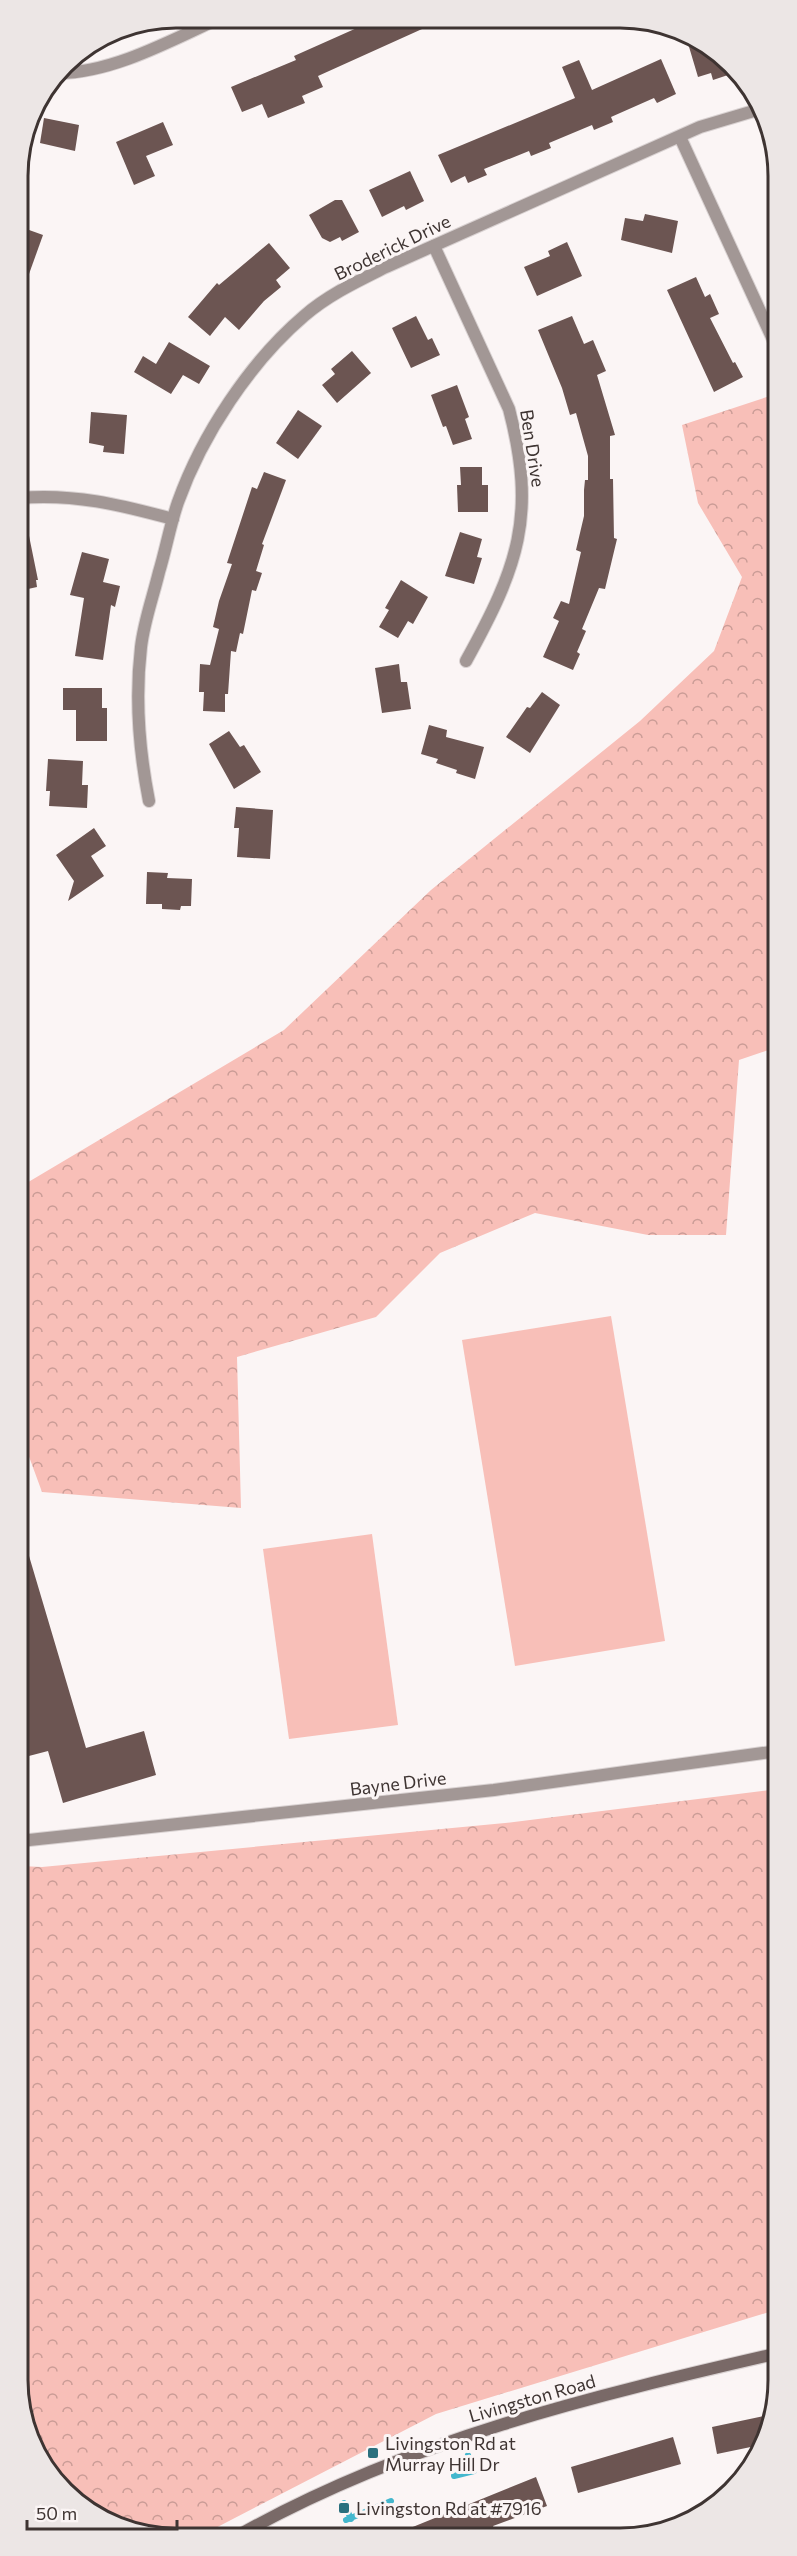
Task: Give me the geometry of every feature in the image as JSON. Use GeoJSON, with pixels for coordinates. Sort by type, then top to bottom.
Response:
{"type":"FeatureCollection","features":[{"type":"Feature","properties":{"kind":"main road","name":"Livingston Road"},"geometry":{"type":"LineString","coordinates":[[253,2528],[352,2478],[466,2435],[559,2407],[768,2356]]}},
{"type":"Feature","properties":{"kind":"street"},"geometry":{"type":"LineString","coordinates":[[72,72],[88,71],[103,66],[197,28]]}},
{"type":"Feature","properties":{"kind":"street","name":"Broderick Drive"},"geometry":{"type":"LineString","coordinates":[[149,801],[140,734],[141,648],[148,610],[173,519],[187,481],[221,414],[256,366],[305,315],[349,286],[680,137],[732,116],[753,111]]}},
{"type":"Feature","properties":{"kind":"street"},"geometry":{"type":"LineString","coordinates":[[680,137],[768,329]]}},
{"type":"Feature","properties":{"kind":"street","name":"Ben Drive"},"geometry":{"type":"LineString","coordinates":[[434,246],[509,409],[516,436],[522,480],[522,526],[516,550],[506,581],[466,661]]}},
{"type":"Feature","properties":{"kind":"street"},"geometry":{"type":"LineString","coordinates":[[29,498],[69,496],[89,498],[173,519]]}},
{"type":"Feature","properties":{"kind":"street","name":"Bayne Drive"},"geometry":{"type":"LineString","coordinates":[[28,1840],[494,1790],[768,1752]]}},
{"type":"Feature","properties":{"kind":"green space"},"geometry":{"type":"Polygon","coordinates":[[[768,397],[768,1050],[739,1060],[726,1235],[648,1235],[535,1213],[440,1253],[376,1317],[237,1357],[241,1508],[42,1492],[28,1455],[29,1182],[284,1030],[431,890],[640,721],[714,651],[742,577],[698,503],[682,425],[768,397]]]}},
{"type":"Feature","properties":{"kind":"green space"},"geometry":{"type":"Polygon","coordinates":[[[611,1316],[665,1641],[515,1666],[462,1340],[611,1316]]]}},
{"type":"Feature","properties":{"kind":"green space"},"geometry":{"type":"Polygon","coordinates":[[[372,1534],[398,1725],[289,1739],[263,1549],[372,1534]]]}},
{"type":"Feature","properties":{"kind":"green space"},"geometry":{"type":"Polygon","coordinates":[[[768,1790],[768,2312],[436,2414],[216,2528],[148,2525],[129,2520],[102,2508],[86,2497],[59,2470],[48,2454],[36,2427],[31,2408],[28,2380],[28,1866],[42,1867],[505,1823],[768,1790]]]}},
{"type":"Feature","properties":{"kind":"building"},"geometry":{"type":"Polygon","coordinates":[[[357,28],[424,28],[318,76],[323,87],[302,96],[305,103],[268,118],[262,104],[242,112],[231,87],[296,60],[294,56],[357,28]]]}},
{"type":"Feature","properties":{"kind":"building"},"geometry":{"type":"Polygon","coordinates":[[[689,45],[711,59],[728,75],[713,80],[711,73],[698,77],[689,45]]]}},
{"type":"Feature","properties":{"kind":"building"},"geometry":{"type":"Polygon","coordinates":[[[661,59],[676,94],[657,103],[654,98],[611,117],[613,122],[594,130],[592,125],[549,143],[551,148],[531,156],[529,151],[484,169],[487,175],[468,183],[465,176],[451,183],[438,155],[575,98],[562,67],[579,60],[592,90],[661,59]]]}},
{"type":"Feature","properties":{"kind":"building"},"geometry":{"type":"Polygon","coordinates":[[[44,118],[79,125],[75,151],[40,143],[44,118]]]}},
{"type":"Feature","properties":{"kind":"building"},"geometry":{"type":"Polygon","coordinates":[[[163,122],[173,145],[146,156],[155,176],[134,185],[116,142],[163,122]]]}},
{"type":"Feature","properties":{"kind":"building"},"geometry":{"type":"Polygon","coordinates":[[[410,171],[424,201],[406,210],[404,206],[382,217],[369,190],[410,171]]]}},
{"type":"Feature","properties":{"kind":"building"},"geometry":{"type":"Polygon","coordinates":[[[335,200],[342,200],[359,232],[342,241],[340,237],[330,242],[322,238],[309,215],[335,200]]]}},
{"type":"Feature","properties":{"kind":"building"},"geometry":{"type":"Polygon","coordinates":[[[645,214],[678,221],[672,253],[621,240],[625,218],[643,221],[645,214]]]}},
{"type":"Feature","properties":{"kind":"building"},"geometry":{"type":"Polygon","coordinates":[[[29,230],[43,235],[29,274],[29,230]]]}},
{"type":"Feature","properties":{"kind":"building"},"geometry":{"type":"Polygon","coordinates":[[[567,242],[582,276],[537,296],[524,267],[550,256],[548,251],[567,242]]]}},
{"type":"Feature","properties":{"kind":"building"},"geometry":{"type":"Polygon","coordinates":[[[269,243],[290,268],[276,280],[281,287],[264,301],[239,330],[225,317],[210,336],[188,317],[217,283],[219,285],[269,243]]]}},
{"type":"Feature","properties":{"kind":"building"},"geometry":{"type":"Polygon","coordinates":[[[696,277],[705,297],[710,294],[719,314],[710,318],[733,363],[735,362],[743,377],[714,392],[667,290],[696,277]]]}},
{"type":"Feature","properties":{"kind":"building"},"geometry":{"type":"Polygon","coordinates":[[[416,316],[428,340],[432,338],[440,355],[411,368],[392,328],[416,316]]]}},
{"type":"Feature","properties":{"kind":"building"},"geometry":{"type":"Polygon","coordinates":[[[572,316],[584,344],[593,340],[606,371],[597,375],[615,435],[610,436],[610,479],[613,479],[614,538],[617,539],[605,589],[599,588],[582,629],[586,631],[577,652],[580,654],[573,670],[543,657],[559,621],[553,618],[561,601],[569,604],[581,552],[576,550],[584,516],[588,456],[576,413],[570,415],[562,388],[538,330],[572,316]]]}},
{"type":"Feature","properties":{"kind":"building"},"geometry":{"type":"Polygon","coordinates":[[[169,342],[210,366],[199,384],[183,375],[171,394],[134,372],[143,356],[156,364],[169,342]]]}},
{"type":"Feature","properties":{"kind":"building"},"geometry":{"type":"Polygon","coordinates":[[[352,351],[371,373],[337,403],[322,385],[335,374],[331,369],[352,351]]]}},
{"type":"Feature","properties":{"kind":"building"},"geometry":{"type":"Polygon","coordinates":[[[457,385],[469,417],[465,419],[472,439],[453,445],[446,426],[443,427],[431,395],[457,385]]]}},
{"type":"Feature","properties":{"kind":"building"},"geometry":{"type":"Polygon","coordinates":[[[298,410],[322,426],[298,459],[276,443],[298,410]]]}},
{"type":"Feature","properties":{"kind":"building"},"geometry":{"type":"Polygon","coordinates":[[[91,412],[127,415],[124,454],[103,452],[104,446],[89,443],[91,412]]]}},
{"type":"Feature","properties":{"kind":"building"},"geometry":{"type":"Polygon","coordinates":[[[460,467],[482,467],[482,485],[488,485],[488,512],[458,512],[457,485],[461,485],[460,467]]]}},
{"type":"Feature","properties":{"kind":"building"},"geometry":{"type":"Polygon","coordinates":[[[264,472],[286,480],[262,544],[264,545],[256,571],[262,573],[256,591],[252,590],[243,634],[240,633],[236,652],[231,651],[225,712],[203,711],[204,692],[199,692],[200,664],[210,665],[219,629],[213,627],[232,564],[227,563],[252,487],[257,489],[264,472]]]}},
{"type":"Feature","properties":{"kind":"building"},"geometry":{"type":"Polygon","coordinates":[[[460,532],[482,539],[477,557],[482,558],[474,584],[445,576],[460,532]]]}},
{"type":"Feature","properties":{"kind":"building"},"geometry":{"type":"Polygon","coordinates":[[[29,535],[38,580],[36,580],[37,587],[29,589],[29,535]]]}},
{"type":"Feature","properties":{"kind":"building"},"geometry":{"type":"Polygon","coordinates":[[[82,552],[109,559],[103,582],[120,586],[115,607],[111,605],[103,660],[75,656],[84,598],[70,595],[82,552]]]}},
{"type":"Feature","properties":{"kind":"building"},"geometry":{"type":"Polygon","coordinates":[[[401,580],[428,597],[413,624],[408,621],[398,638],[379,627],[389,610],[385,608],[401,580]]]}},
{"type":"Feature","properties":{"kind":"building"},"geometry":{"type":"Polygon","coordinates":[[[399,664],[401,682],[407,682],[411,709],[382,713],[375,668],[399,664]]]}},
{"type":"Feature","properties":{"kind":"building"},"geometry":{"type":"Polygon","coordinates":[[[63,688],[102,688],[102,708],[107,708],[107,741],[76,741],[76,710],[63,710],[63,688]]]}},
{"type":"Feature","properties":{"kind":"building"},"geometry":{"type":"Polygon","coordinates":[[[542,692],[560,705],[530,753],[506,737],[527,707],[530,708],[542,692]]]}},
{"type":"Feature","properties":{"kind":"building"},"geometry":{"type":"Polygon","coordinates":[[[429,725],[447,730],[446,737],[484,747],[475,779],[436,763],[438,759],[421,754],[429,725]]]}},
{"type":"Feature","properties":{"kind":"building"},"geometry":{"type":"Polygon","coordinates":[[[229,731],[240,747],[244,745],[261,772],[234,789],[209,744],[229,731]]]}},
{"type":"Feature","properties":{"kind":"building"},"geometry":{"type":"Polygon","coordinates":[[[48,759],[83,761],[82,785],[88,785],[87,808],[49,806],[50,791],[46,791],[48,759]]]}},
{"type":"Feature","properties":{"kind":"building"},"geometry":{"type":"Polygon","coordinates":[[[236,807],[273,810],[270,859],[237,857],[239,828],[234,828],[236,807]]]}},
{"type":"Feature","properties":{"kind":"building"},"geometry":{"type":"Polygon","coordinates":[[[94,828],[106,846],[91,856],[104,876],[68,901],[74,881],[56,855],[94,828]]]}},
{"type":"Feature","properties":{"kind":"building"},"geometry":{"type":"Polygon","coordinates":[[[147,872],[168,873],[167,878],[192,879],[191,906],[181,906],[180,910],[162,909],[162,904],[146,904],[147,872]]]}},
{"type":"Feature","properties":{"kind":"building"},"geometry":{"type":"Polygon","coordinates":[[[28,1554],[86,1748],[144,1731],[156,1775],[63,1803],[48,1751],[28,1756],[28,1554]]]}},
{"type":"Feature","properties":{"kind":"building"},"geometry":{"type":"Polygon","coordinates":[[[764,2416],[752,2447],[717,2454],[712,2427],[764,2416]]]}},
{"type":"Feature","properties":{"kind":"building"},"geometry":{"type":"Polygon","coordinates":[[[673,2437],[681,2464],[578,2493],[571,2467],[673,2437]]]}},
{"type":"Feature","properties":{"kind":"building"},"geometry":{"type":"Polygon","coordinates":[[[536,2477],[547,2506],[493,2526],[494,2528],[410,2528],[536,2477]]]}},
{"type":"Feature","properties":{"kind":"waterway"},"geometry":{"type":"LineString","coordinates":[[454,2476],[474,2471],[468,2455]]}},
{"type":"Feature","properties":{"kind":"waterway"},"geometry":{"type":"LineString","coordinates":[[346,2520],[391,2501]]}},
{"type":"Feature","properties":{"kind":"waterway"},"geometry":{"type":"LineString","coordinates":[[344,2503],[351,2519]]}},
{"type":"Feature","properties":{"kind":"place","name":"Livingston Rd at Murray Hill Dr"},"geometry":{"type":"Point","coordinates":[373,2453]}},
{"type":"Feature","properties":{"kind":"place","name":"Livingston Rd at #7916"},"geometry":{"type":"Point","coordinates":[344,2508]}}]}
